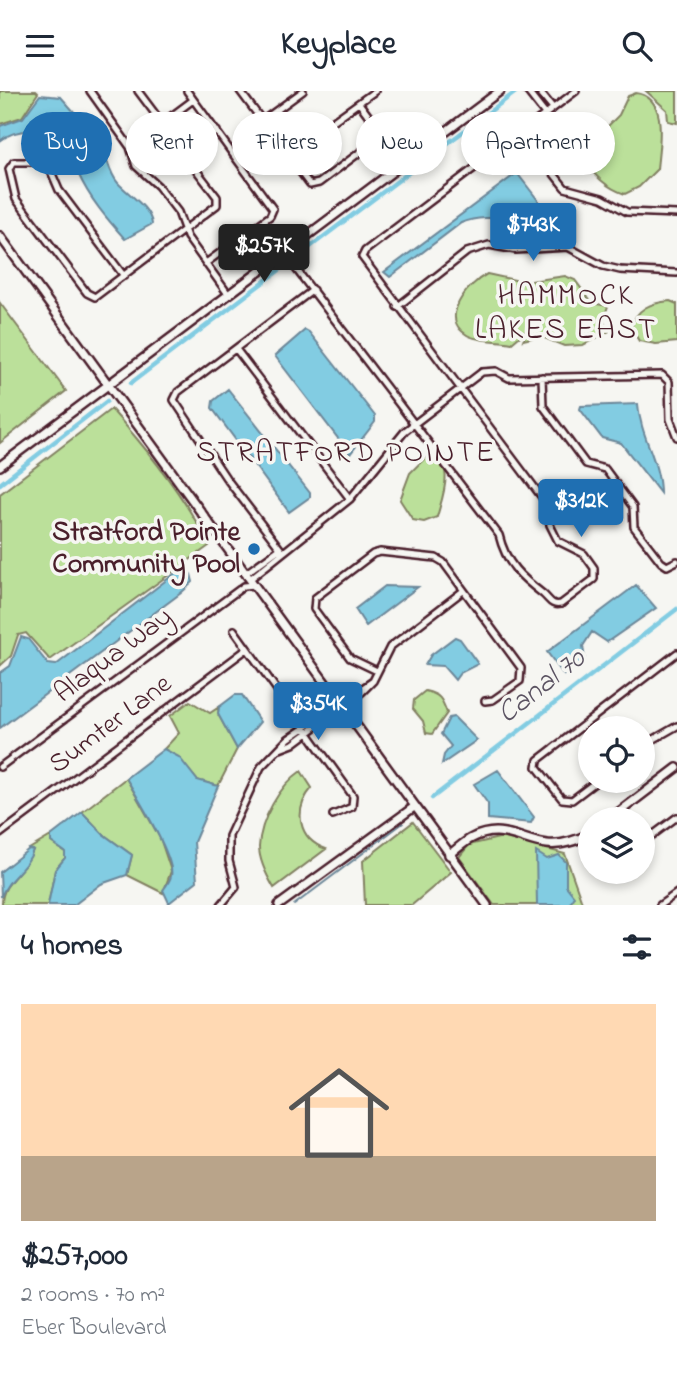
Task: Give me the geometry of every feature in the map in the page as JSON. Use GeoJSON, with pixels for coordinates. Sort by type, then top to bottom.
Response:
{"type":"FeatureCollection","features":[{"type":"Feature","properties":{"kind":"street"},"geometry":{"type":"LineString","coordinates":[[90,91],[126,141]]}},
{"type":"Feature","properties":{"kind":"street"},"geometry":{"type":"LineString","coordinates":[[138,91],[154,112]]}},
{"type":"Feature","properties":{"kind":"street"},"geometry":{"type":"LineString","coordinates":[[187,91],[202,112]]}},
{"type":"Feature","properties":{"kind":"street"},"geometry":{"type":"LineString","coordinates":[[240,91],[255,112]]}},
{"type":"Feature","properties":{"kind":"street"},"geometry":{"type":"LineString","coordinates":[[274,112],[303,91]]}},
{"type":"Feature","properties":{"kind":"street"},"geometry":{"type":"LineString","coordinates":[[342,115],[374,91]]}},
{"type":"Feature","properties":{"kind":"street"},"geometry":{"type":"LineString","coordinates":[[447,130],[500,91]]}},
{"type":"Feature","properties":{"kind":"street"},"geometry":{"type":"LineString","coordinates":[[527,91],[543,112]]}},
{"type":"Feature","properties":{"kind":"street"},"geometry":{"type":"LineString","coordinates":[[539,91],[552,108]]}},
{"type":"Feature","properties":{"kind":"street"},"geometry":{"type":"LineString","coordinates":[[547,112],[576,91]]}},
{"type":"Feature","properties":{"kind":"street"},"geometry":{"type":"LineString","coordinates":[[177,112],[193,100]]}},
{"type":"Feature","properties":{"kind":"street"},"geometry":{"type":"LineString","coordinates":[[359,103],[366,112]]}},
{"type":"Feature","properties":{"kind":"street"},"geometry":{"type":"LineString","coordinates":[[206,263],[272,211],[270,203],[218,132]]}},
{"type":"Feature","properties":{"kind":"street"},"geometry":{"type":"LineString","coordinates":[[342,166],[356,155]]}},
{"type":"Feature","properties":{"kind":"street"},"geometry":{"type":"LineString","coordinates":[[124,276],[60,190],[47,162],[13,162],[9,169],[16,199],[87,293],[96,296],[124,276],[186,229],[218,203],[217,197],[200,175]]}},
{"type":"Feature","properties":{"kind":"street"},"geometry":{"type":"LineString","coordinates":[[146,175],[178,212],[187,237],[228,293]]}},
{"type":"Feature","properties":{"kind":"street"},"geometry":{"type":"LineString","coordinates":[[300,175],[304,180],[317,185],[330,175]]}},
{"type":"Feature","properties":{"kind":"street"},"geometry":{"type":"LineString","coordinates":[[0,466],[386,175]]}},
{"type":"Feature","properties":{"kind":"street"},"geometry":{"type":"LineString","coordinates":[[283,252],[499,535],[508,561],[517,573],[551,603],[561,604],[594,579],[594,568],[584,554],[558,541],[550,525],[547,504],[363,263],[365,251],[465,175]]}},
{"type":"Feature","properties":{"kind":"street"},"geometry":{"type":"LineString","coordinates":[[555,175],[565,188],[602,198],[627,212],[677,214]]}},
{"type":"Feature","properties":{"kind":"street"},"geometry":{"type":"LineString","coordinates":[[0,236],[486,905]]}},
{"type":"Feature","properties":{"kind":"street"},"geometry":{"type":"LineString","coordinates":[[397,307],[467,252],[489,245],[516,250],[568,247],[603,266],[620,270],[677,273]]}},
{"type":"Feature","properties":{"kind":"street"},"geometry":{"type":"LineString","coordinates":[[282,551],[226,478],[174,400],[178,392],[313,290]]}},
{"type":"Feature","properties":{"kind":"street"},"geometry":{"type":"LineString","coordinates":[[236,349],[350,499]]}},
{"type":"Feature","properties":{"kind":"street"},"geometry":{"type":"LineString","coordinates":[[250,579],[350,499],[394,442],[414,423],[482,372],[490,369],[509,378],[662,375],[669,382],[670,419],[677,437]]}},
{"type":"Feature","properties":{"kind":"street"},"geometry":{"type":"LineString","coordinates":[[542,377],[543,406],[586,464],[605,469],[633,507],[634,527],[662,562],[667,566],[677,561]]}},
{"type":"Feature","properties":{"kind":"street"},"geometry":{"type":"LineString","coordinates":[[377,671],[350,658],[314,609],[315,598],[380,552],[436,558],[443,562],[521,668],[520,681],[493,701],[485,701]]}},
{"type":"Feature","properties":{"kind":"street","name":"Alaqua Way"},"geometry":{"type":"LineString","coordinates":[[0,767],[250,579]]}},
{"type":"Feature","properties":{"kind":"street"},"geometry":{"type":"LineString","coordinates":[[221,905],[236,887],[229,861],[229,836],[253,779],[261,767],[288,739],[373,681],[390,647],[463,591]]}},
{"type":"Feature","properties":{"kind":"street"},"geometry":{"type":"LineString","coordinates":[[234,630],[354,796],[352,807],[333,815]]}},
{"type":"Feature","properties":{"kind":"street","name":"Sumter Lane"},"geometry":{"type":"LineString","coordinates":[[0,834],[247,649]]}},
{"type":"Feature","properties":{"kind":"street"},"geometry":{"type":"LineString","coordinates":[[594,716],[677,653]]}},
{"type":"Feature","properties":{"kind":"street"},"geometry":{"type":"LineString","coordinates":[[280,749],[308,733],[340,705]]}},
{"type":"Feature","properties":{"kind":"street"},"geometry":{"type":"LineString","coordinates":[[655,739],[677,726]]}},
{"type":"Feature","properties":{"kind":"street"},"geometry":{"type":"LineString","coordinates":[[578,728],[538,759],[537,767],[562,799],[572,800],[581,793]]}},
{"type":"Feature","properties":{"kind":"street"},"geometry":{"type":"LineString","coordinates":[[626,807],[677,768]]}},
{"type":"Feature","properties":{"kind":"street"},"geometry":{"type":"LineString","coordinates":[[279,905],[414,807]]}},
{"type":"Feature","properties":{"kind":"street"},"geometry":{"type":"LineString","coordinates":[[655,833],[677,817]]}},
{"type":"Feature","properties":{"kind":"street"},"geometry":{"type":"LineString","coordinates":[[449,855],[472,838],[490,833],[509,832],[545,844],[566,843],[578,838]]}},
{"type":"Feature","properties":{"kind":"street"},"geometry":{"type":"LineString","coordinates":[[660,905],[677,893]]}},
{"type":"Feature","properties":{"kind":"green space"},"geometry":{"type":"Polygon","coordinates":[[[0,91],[38,93],[25,112],[21,112],[21,117],[0,124],[0,91]]]}},
{"type":"Feature","properties":{"kind":"green space"},"geometry":{"type":"Polygon","coordinates":[[[646,91],[677,91],[677,123],[668,121],[667,110],[646,91]]]}},
{"type":"Feature","properties":{"kind":"green space"},"geometry":{"type":"Polygon","coordinates":[[[636,93],[646,96],[653,103],[658,112],[660,135],[657,169],[639,187],[625,194],[612,188],[596,175],[615,175],[615,119],[628,96],[636,93]]]}},
{"type":"Feature","properties":{"kind":"green space"},"geometry":{"type":"Polygon","coordinates":[[[487,274],[524,282],[565,276],[575,280],[592,303],[608,306],[603,321],[609,331],[583,345],[564,346],[540,336],[523,340],[527,330],[512,343],[483,340],[467,335],[455,320],[456,311],[465,293],[487,274]]]}},
{"type":"Feature","properties":{"kind":"green space"},"geometry":{"type":"Polygon","coordinates":[[[670,301],[677,304],[677,342],[656,344],[639,341],[631,328],[633,321],[645,308],[670,301]]]}},
{"type":"Feature","properties":{"kind":"green space"},"geometry":{"type":"Polygon","coordinates":[[[0,303],[66,391],[0,443],[0,303]]]}},
{"type":"Feature","properties":{"kind":"green space"},"geometry":{"type":"Polygon","coordinates":[[[111,409],[165,475],[189,509],[209,546],[50,660],[26,633],[18,635],[11,656],[0,666],[0,494],[111,409]]]}},
{"type":"Feature","properties":{"kind":"green space"},"geometry":{"type":"Polygon","coordinates":[[[427,456],[442,464],[446,481],[437,517],[424,522],[413,520],[400,500],[410,473],[427,456]]]}},
{"type":"Feature","properties":{"kind":"green space"},"geometry":{"type":"Polygon","coordinates":[[[310,687],[324,706],[306,720],[292,700],[310,687]]]}},
{"type":"Feature","properties":{"kind":"green space"},"geometry":{"type":"Polygon","coordinates":[[[425,691],[440,698],[447,713],[432,734],[426,733],[423,721],[413,709],[414,700],[425,691]]]}},
{"type":"Feature","properties":{"kind":"green space"},"geometry":{"type":"Polygon","coordinates":[[[190,701],[210,713],[219,707],[218,714],[237,749],[218,786],[197,780],[178,757],[164,749],[179,733],[170,716],[190,701]]]}},
{"type":"Feature","properties":{"kind":"green space"},"geometry":{"type":"Polygon","coordinates":[[[301,771],[312,788],[302,805],[301,823],[309,838],[326,849],[274,888],[260,858],[260,837],[272,804],[301,771]]]}},
{"type":"Feature","properties":{"kind":"green space"},"geometry":{"type":"Polygon","coordinates":[[[126,778],[160,838],[171,871],[163,893],[127,875],[132,855],[103,834],[82,812],[126,778]]]}},
{"type":"Feature","properties":{"kind":"green space"},"geometry":{"type":"Polygon","coordinates":[[[413,822],[451,872],[412,905],[365,905],[363,861],[413,822]]]}},
{"type":"Feature","properties":{"kind":"green space"},"geometry":{"type":"Polygon","coordinates":[[[51,836],[51,842],[65,852],[65,858],[55,870],[48,905],[2,905],[5,890],[33,850],[29,849],[51,836]]]}},
{"type":"Feature","properties":{"kind":"green space"},"geometry":{"type":"Polygon","coordinates":[[[503,837],[565,854],[583,905],[494,905],[459,857],[469,845],[503,837]]]}},
{"type":"Feature","properties":{"kind":"water"},"geometry":{"type":"Polygon","coordinates":[[[40,95],[61,97],[74,112],[27,112],[40,95]]]}},
{"type":"Feature","properties":{"kind":"water"},"geometry":{"type":"Polygon","coordinates":[[[21,119],[21,132],[0,141],[0,126],[21,119]]]}},
{"type":"Feature","properties":{"kind":"water"},"geometry":{"type":"Polygon","coordinates":[[[112,172],[115,179],[147,212],[152,224],[125,239],[105,216],[79,175],[112,175],[112,172]]]}},
{"type":"Feature","properties":{"kind":"water"},"geometry":{"type":"Polygon","coordinates":[[[514,175],[519,175],[551,217],[528,220],[484,218],[461,223],[390,277],[384,272],[514,175]]]}},
{"type":"Feature","properties":{"kind":"water"},"geometry":{"type":"Polygon","coordinates":[[[305,330],[375,416],[375,422],[350,454],[275,356],[305,330]]]}},
{"type":"Feature","properties":{"kind":"water"},"geometry":{"type":"Polygon","coordinates":[[[228,389],[310,493],[310,497],[289,512],[212,408],[213,401],[228,389]]]}},
{"type":"Feature","properties":{"kind":"water"},"geometry":{"type":"Polygon","coordinates":[[[638,404],[642,427],[657,471],[660,493],[621,443],[602,438],[580,409],[581,406],[638,404]]]}},
{"type":"Feature","properties":{"kind":"water"},"geometry":{"type":"Polygon","coordinates":[[[182,568],[191,574],[193,582],[181,593],[0,728],[0,673],[10,666],[21,637],[28,639],[48,664],[56,665],[182,568]]]}},
{"type":"Feature","properties":{"kind":"water"},"geometry":{"type":"Polygon","coordinates":[[[636,585],[656,608],[607,642],[592,632],[583,646],[585,660],[564,675],[547,652],[636,585]]]}},
{"type":"Feature","properties":{"kind":"water"},"geometry":{"type":"Polygon","coordinates":[[[385,586],[418,587],[366,626],[355,609],[385,586]]]}},
{"type":"Feature","properties":{"kind":"water"},"geometry":{"type":"Polygon","coordinates":[[[455,637],[460,639],[478,664],[460,673],[455,680],[443,666],[425,665],[431,655],[455,637]]]}},
{"type":"Feature","properties":{"kind":"water"},"geometry":{"type":"Polygon","coordinates":[[[235,695],[242,695],[260,722],[237,749],[218,714],[219,707],[235,695]]]}},
{"type":"Feature","properties":{"kind":"water"},"geometry":{"type":"Polygon","coordinates":[[[454,717],[477,740],[442,764],[444,755],[451,746],[441,734],[449,718],[454,717]]]}},
{"type":"Feature","properties":{"kind":"water"},"geometry":{"type":"Polygon","coordinates":[[[164,749],[179,757],[197,780],[218,786],[194,842],[197,881],[169,903],[163,890],[171,876],[167,856],[126,778],[164,749]]]}},
{"type":"Feature","properties":{"kind":"water"},"geometry":{"type":"Polygon","coordinates":[[[498,770],[534,817],[531,823],[488,819],[488,804],[474,784],[498,770]]]}},
{"type":"Feature","properties":{"kind":"water"},"geometry":{"type":"Polygon","coordinates":[[[82,812],[103,834],[132,855],[127,875],[101,884],[74,905],[48,905],[55,870],[65,858],[65,852],[51,842],[51,836],[82,812]]]}},
{"type":"Feature","properties":{"kind":"water"},"geometry":{"type":"Polygon","coordinates":[[[29,849],[33,850],[30,857],[1,897],[0,872],[29,849]]]}},
{"type":"Feature","properties":{"kind":"water"},"geometry":{"type":"Polygon","coordinates":[[[536,852],[547,859],[559,855],[566,862],[566,886],[574,896],[569,905],[537,905],[536,852]]]}},
{"type":"Feature","properties":{"kind":"waterway"},"geometry":{"type":"LineString","coordinates":[[298,256],[517,91]]}},
{"type":"Feature","properties":{"kind":"waterway"},"geometry":{"type":"LineString","coordinates":[[131,383],[286,265]]}},
{"type":"Feature","properties":{"kind":"waterway"},"geometry":{"type":"LineString","coordinates":[[0,484],[107,401]]}},
{"type":"Feature","properties":{"kind":"waterway","name":"Canal 70"},"geometry":{"type":"LineString","coordinates":[[432,798],[677,609]]}},
{"type":"Feature","properties":{"kind":"waterway"},"geometry":{"type":"LineString","coordinates":[[294,905],[403,823]]}},
{"type":"Feature","properties":{"kind":"place","name":"Stratford Pointe Community Pool"},"geometry":{"type":"Point","coordinates":[254,549]}},
{"type":"Feature","properties":{"kind":"district","name":"HAMMOCK LAKES EAST"},"geometry":{"type":"Point","coordinates":[566,314]}},
{"type":"Feature","properties":{"kind":"district","name":"STRATFORD POINTE"},"geometry":{"type":"Point","coordinates":[346,454]}}]}
